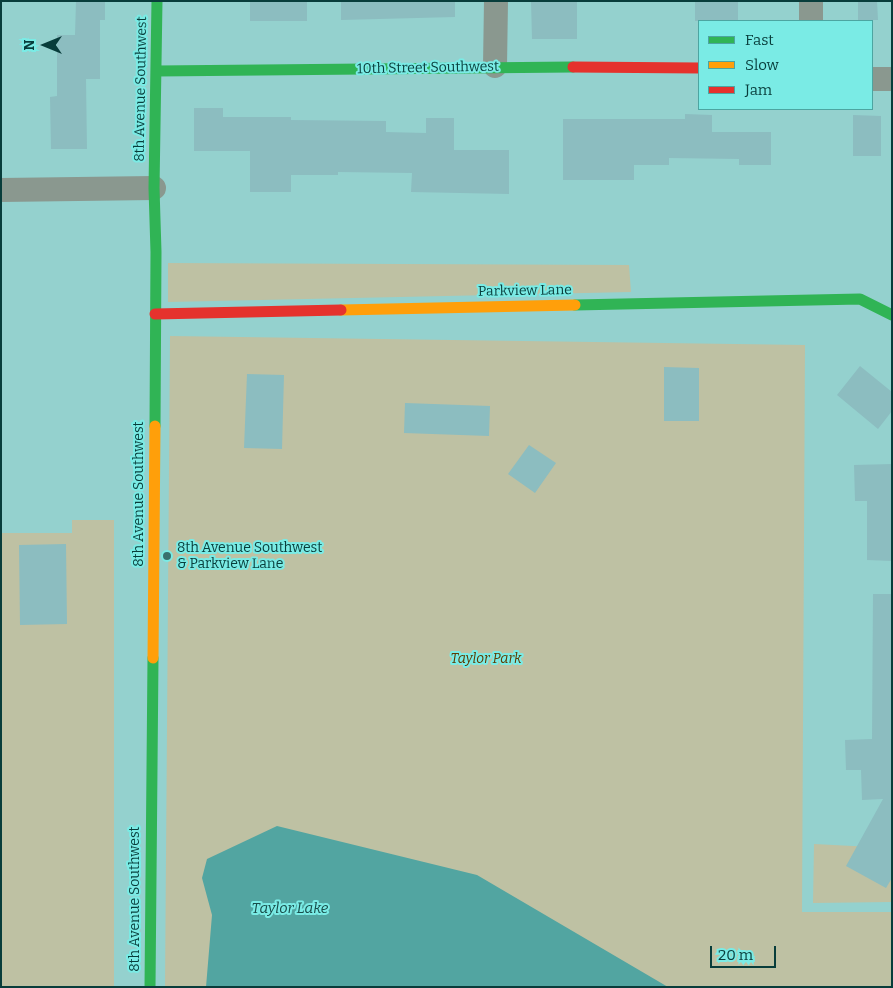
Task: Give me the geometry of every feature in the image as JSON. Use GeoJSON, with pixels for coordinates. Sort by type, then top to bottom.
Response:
{"type":"FeatureCollection","features":[{"type":"Feature","properties":{"kind":"street","name":"8th Avenue Southwest"},"geometry":{"type":"LineString","coordinates":[[150,987],[155,314],[154,188],[158,1]]}},
{"type":"Feature","properties":{"kind":"street"},"geometry":{"type":"LineString","coordinates":[[496,1],[496,66]]}},
{"type":"Feature","properties":{"kind":"street"},"geometry":{"type":"LineString","coordinates":[[811,1],[811,20]]}},
{"type":"Feature","properties":{"kind":"street","name":"10th Street Southwest"},"geometry":{"type":"LineString","coordinates":[[157,71],[496,66],[698,68]]}},
{"type":"Feature","properties":{"kind":"street"},"geometry":{"type":"LineString","coordinates":[[873,79],[892,79]]}},
{"type":"Feature","properties":{"kind":"street"},"geometry":{"type":"LineString","coordinates":[[1,190],[154,188]]}},
{"type":"Feature","properties":{"kind":"street","name":"Parkview Lane"},"geometry":{"type":"LineString","coordinates":[[155,314],[860,299],[892,315]]}},
{"type":"Feature","properties":{"kind":"green space"},"geometry":{"type":"Polygon","coordinates":[[[168,263],[629,265],[631,292],[168,302],[168,263]]]}},
{"type":"Feature","properties":{"kind":"green space","name":"Taylor Park"},"geometry":{"type":"Polygon","coordinates":[[[170,336],[805,345],[802,912],[892,912],[892,987],[165,987],[170,336]]]}},
{"type":"Feature","properties":{"kind":"green space"},"geometry":{"type":"Polygon","coordinates":[[[72,520],[114,520],[114,987],[1,987],[1,533],[72,533],[72,520]]]}},
{"type":"Feature","properties":{"kind":"green space"},"geometry":{"type":"Polygon","coordinates":[[[814,844],[892,848],[892,902],[813,903],[814,844]]]}},
{"type":"Feature","properties":{"kind":"water","name":"Taylor Lake"},"geometry":{"type":"Polygon","coordinates":[[[277,826],[477,875],[668,987],[206,987],[212,915],[202,878],[207,859],[277,826]]]}},
{"type":"Feature","properties":{"kind":"building"},"geometry":{"type":"Polygon","coordinates":[[[76,1],[105,1],[105,20],[100,20],[100,79],[86,79],[87,149],[51,149],[50,97],[57,96],[57,35],[75,35],[76,1]]]}},
{"type":"Feature","properties":{"kind":"building"},"geometry":{"type":"Polygon","coordinates":[[[250,1],[307,1],[307,21],[250,21],[250,1]]]}},
{"type":"Feature","properties":{"kind":"building"},"geometry":{"type":"Polygon","coordinates":[[[341,1],[455,1],[455,17],[341,20],[341,1]]]}},
{"type":"Feature","properties":{"kind":"building"},"geometry":{"type":"Polygon","coordinates":[[[531,1],[577,1],[577,39],[532,39],[531,1]]]}},
{"type":"Feature","properties":{"kind":"building"},"geometry":{"type":"Polygon","coordinates":[[[695,1],[738,1],[738,20],[695,21],[695,1]]]}},
{"type":"Feature","properties":{"kind":"building"},"geometry":{"type":"Polygon","coordinates":[[[858,1],[877,1],[878,20],[858,20],[858,1]]]}},
{"type":"Feature","properties":{"kind":"building"},"geometry":{"type":"Polygon","coordinates":[[[194,108],[223,108],[223,117],[291,117],[291,120],[386,121],[386,132],[426,133],[426,118],[454,118],[454,150],[509,150],[509,194],[411,192],[412,173],[338,172],[338,175],[291,175],[291,192],[250,192],[250,151],[194,151],[194,108]]]}},
{"type":"Feature","properties":{"kind":"building"},"geometry":{"type":"Polygon","coordinates":[[[685,114],[712,115],[712,132],[771,132],[771,165],[739,165],[739,159],[669,158],[669,165],[634,165],[634,180],[563,180],[563,119],[685,119],[685,114]]]}},
{"type":"Feature","properties":{"kind":"building"},"geometry":{"type":"Polygon","coordinates":[[[853,115],[881,116],[881,156],[853,156],[853,115]]]}},
{"type":"Feature","properties":{"kind":"building"},"geometry":{"type":"Polygon","coordinates":[[[860,366],[892,392],[892,411],[878,429],[837,395],[860,366]]]}},
{"type":"Feature","properties":{"kind":"building"},"geometry":{"type":"Polygon","coordinates":[[[664,367],[699,368],[699,421],[664,421],[664,367]]]}},
{"type":"Feature","properties":{"kind":"building"},"geometry":{"type":"Polygon","coordinates":[[[247,374],[284,375],[282,449],[244,448],[247,374]]]}},
{"type":"Feature","properties":{"kind":"building"},"geometry":{"type":"Polygon","coordinates":[[[405,403],[490,406],[489,436],[404,433],[405,403]]]}},
{"type":"Feature","properties":{"kind":"building"},"geometry":{"type":"Polygon","coordinates":[[[529,445],[556,463],[535,493],[508,474],[529,445]]]}},
{"type":"Feature","properties":{"kind":"building"},"geometry":{"type":"Polygon","coordinates":[[[892,464],[892,561],[867,560],[867,501],[855,501],[854,465],[892,464]]]}},
{"type":"Feature","properties":{"kind":"building"},"geometry":{"type":"Polygon","coordinates":[[[66,544],[67,624],[20,625],[19,545],[66,544]]]}},
{"type":"Feature","properties":{"kind":"building"},"geometry":{"type":"Polygon","coordinates":[[[873,594],[892,594],[892,878],[886,888],[846,866],[883,799],[862,800],[861,770],[846,770],[845,740],[872,739],[873,594]]]}},
{"type":"Feature","properties":{"kind":"traffic: fast"},"geometry":{"type":"LineString","coordinates":[[155,426],[156,252],[154,188],[157,1]]}},
{"type":"Feature","properties":{"kind":"traffic: fast"},"geometry":{"type":"LineString","coordinates":[[157,71],[573,67]]}},
{"type":"Feature","properties":{"kind":"traffic: fast"},"geometry":{"type":"LineString","coordinates":[[575,305],[860,299],[892,315]]}},
{"type":"Feature","properties":{"kind":"traffic: fast"},"geometry":{"type":"LineString","coordinates":[[150,987],[153,658]]}},
{"type":"Feature","properties":{"kind":"traffic: slow"},"geometry":{"type":"LineString","coordinates":[[341,310],[575,305]]}},
{"type":"Feature","properties":{"kind":"traffic: slow"},"geometry":{"type":"LineString","coordinates":[[153,658],[155,426]]}},
{"type":"Feature","properties":{"kind":"traffic: jam"},"geometry":{"type":"LineString","coordinates":[[573,67],[698,68]]}},
{"type":"Feature","properties":{"kind":"traffic: jam"},"geometry":{"type":"LineString","coordinates":[[155,314],[341,310]]}},
{"type":"Feature","properties":{"kind":"place","name":"8th Avenue Southwest & Parkview Lane"},"geometry":{"type":"Point","coordinates":[167,556]}}]}
